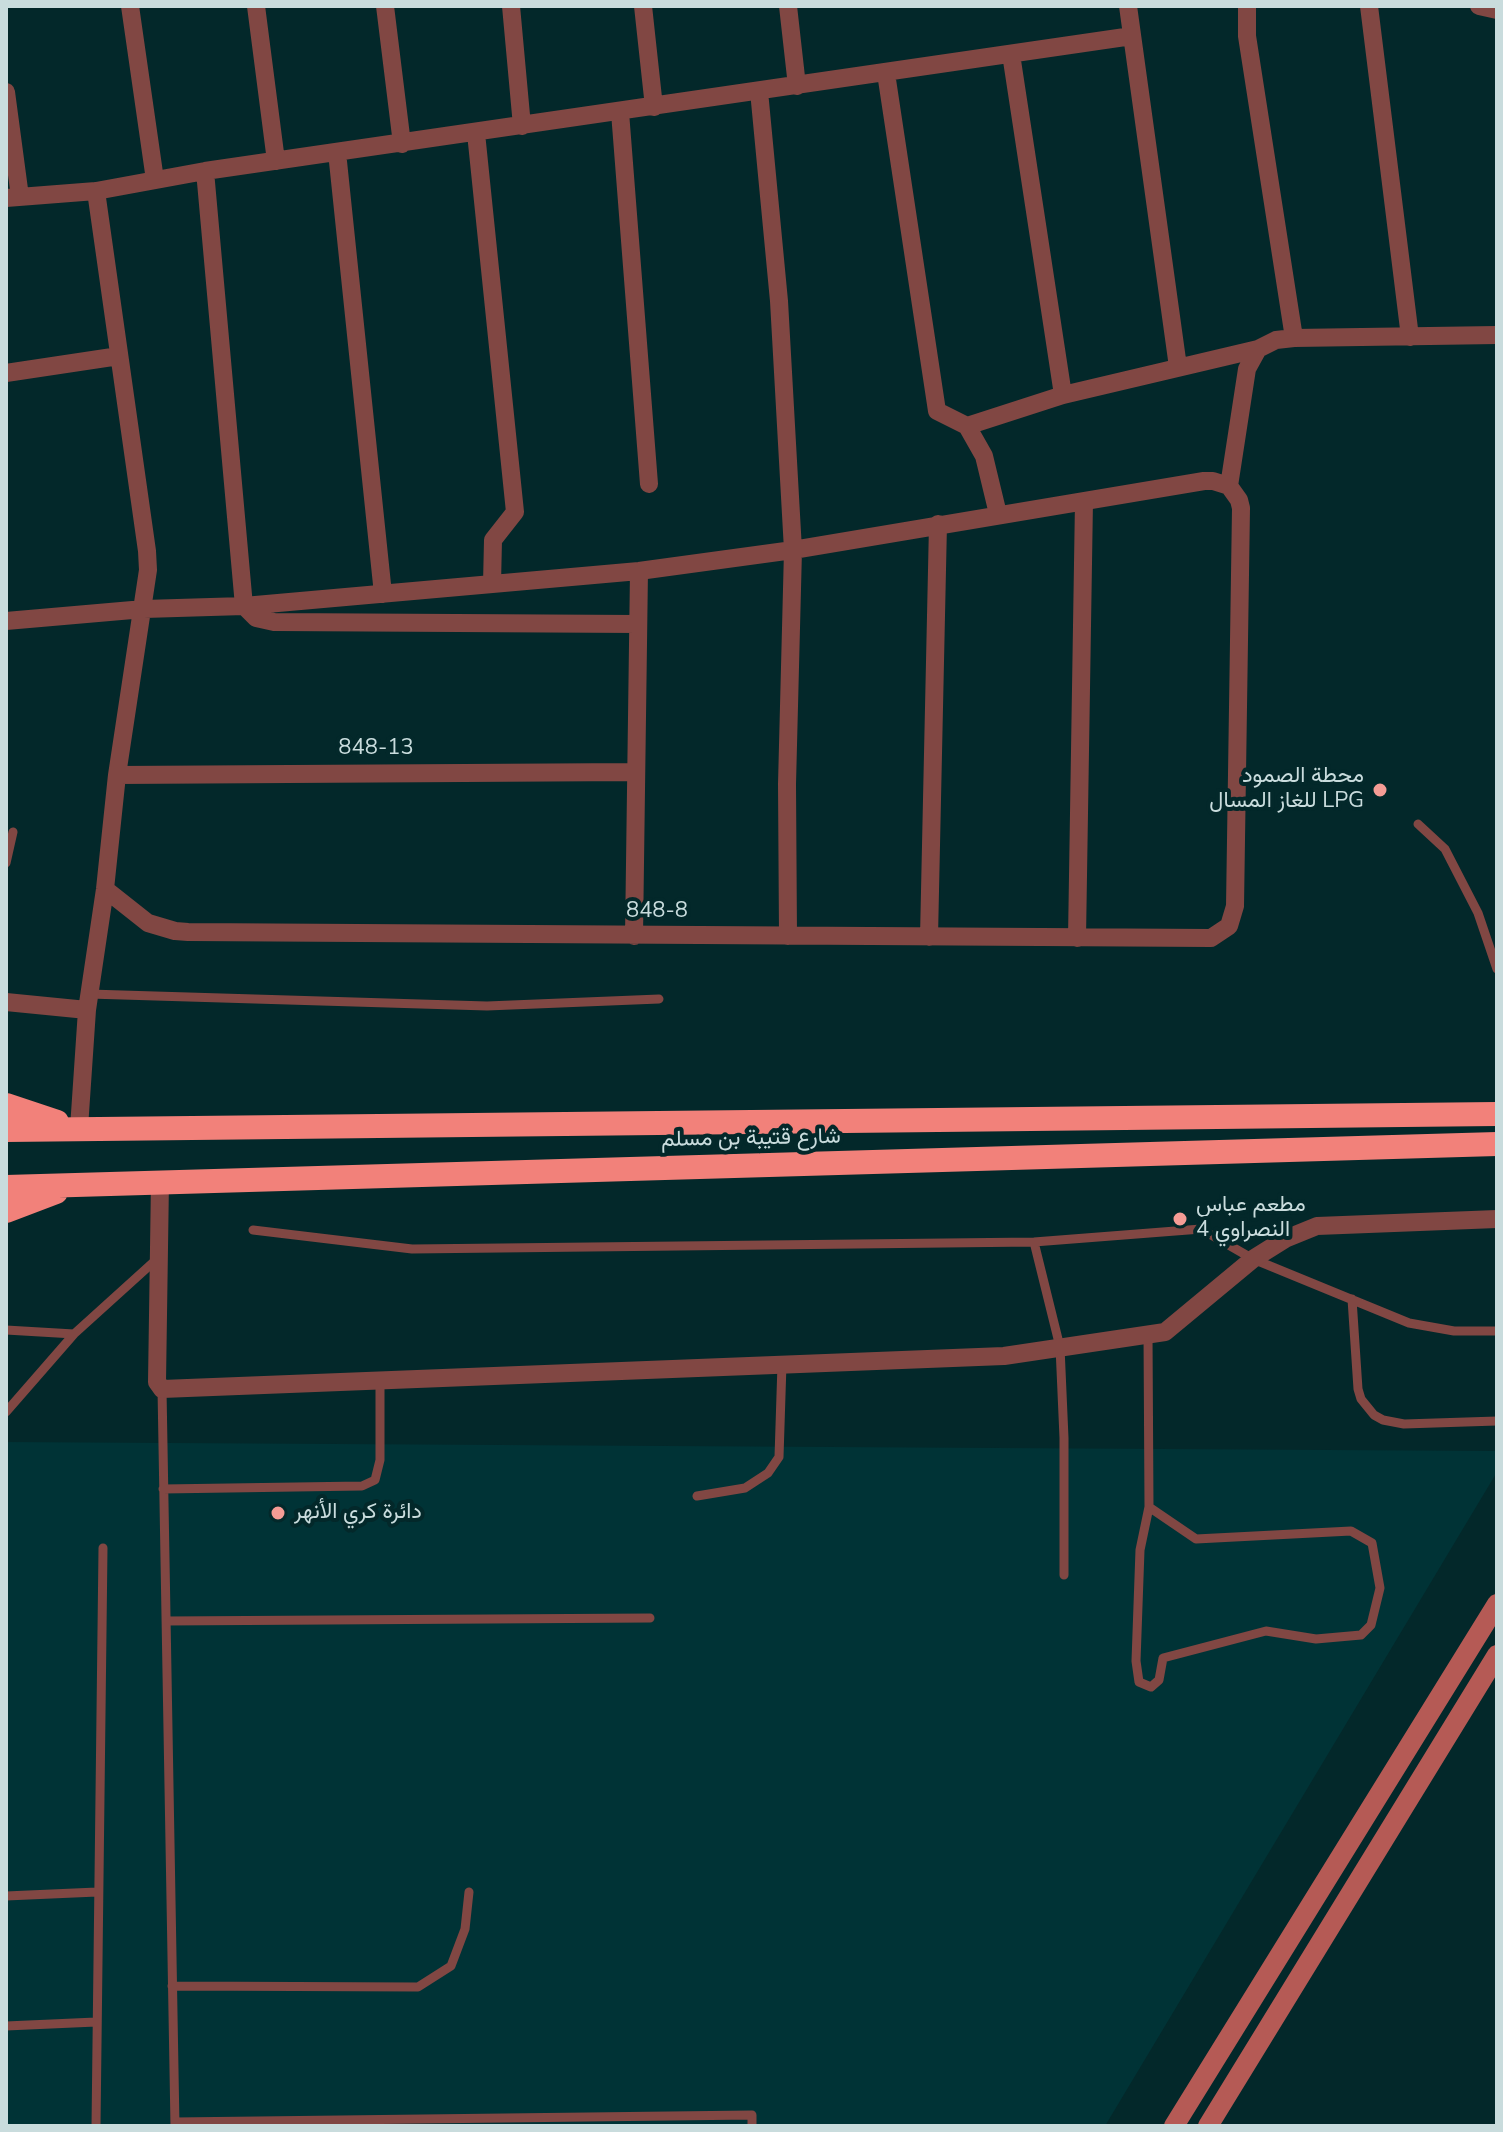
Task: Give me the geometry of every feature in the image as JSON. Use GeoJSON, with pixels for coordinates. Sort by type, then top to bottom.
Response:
{"type":"FeatureCollection","features":[{"type":"Feature","properties":{"kind":"highway"},"geometry":{"type":"LineString","coordinates":[[6,1105],[79,1128]]}},
{"type":"Feature","properties":{"kind":"highway","name":"شارع قتيبة بن مسلم"},"geometry":{"type":"LineString","coordinates":[[6,1130],[1497,1114]]}},
{"type":"Feature","properties":{"kind":"highway","name":"شارع قتيبة بن مسلم"},"geometry":{"type":"LineString","coordinates":[[6,1187],[1497,1144]]}},
{"type":"Feature","properties":{"kind":"highway"},"geometry":{"type":"LineString","coordinates":[[6,1211],[82,1184]]}},
{"type":"Feature","properties":{"kind":"street"},"geometry":{"type":"LineString","coordinates":[[130,6],[155,180]]}},
{"type":"Feature","properties":{"kind":"street"},"geometry":{"type":"LineString","coordinates":[[256,6],[276,161]]}},
{"type":"Feature","properties":{"kind":"street"},"geometry":{"type":"LineString","coordinates":[[385,6],[402,144]]}},
{"type":"Feature","properties":{"kind":"street"},"geometry":{"type":"LineString","coordinates":[[511,6],[522,126]]}},
{"type":"Feature","properties":{"kind":"street"},"geometry":{"type":"LineString","coordinates":[[643,6],[654,107]]}},
{"type":"Feature","properties":{"kind":"street"},"geometry":{"type":"LineString","coordinates":[[788,6],[797,86]]}},
{"type":"Feature","properties":{"kind":"street"},"geometry":{"type":"LineString","coordinates":[[1128,6],[1178,367]]}},
{"type":"Feature","properties":{"kind":"street"},"geometry":{"type":"LineString","coordinates":[[1247,6],[1247,36],[1294,338]]}},
{"type":"Feature","properties":{"kind":"street"},"geometry":{"type":"LineString","coordinates":[[1369,6],[1410,337]]}},
{"type":"Feature","properties":{"kind":"street"},"geometry":{"type":"LineString","coordinates":[[1479,6],[1497,10]]}},
{"type":"Feature","properties":{"kind":"street"},"geometry":{"type":"LineString","coordinates":[[6,92],[13,197],[96,191],[205,171],[1132,36]]}},
{"type":"Feature","properties":{"kind":"street"},"geometry":{"type":"LineString","coordinates":[[1011,54],[1063,395]]}},
{"type":"Feature","properties":{"kind":"street"},"geometry":{"type":"LineString","coordinates":[[886,73],[937,411],[967,426],[984,456],[998,514]]}},
{"type":"Feature","properties":{"kind":"street"},"geometry":{"type":"LineString","coordinates":[[759,91],[779,301],[793,550],[787,784],[788,936]]}},
{"type":"Feature","properties":{"kind":"street"},"geometry":{"type":"LineString","coordinates":[[620,112],[649,484]]}},
{"type":"Feature","properties":{"kind":"street"},"geometry":{"type":"LineString","coordinates":[[476,133],[515,512],[493,540],[492,584]]}},
{"type":"Feature","properties":{"kind":"street"},"geometry":{"type":"LineString","coordinates":[[337,152],[383,594]]}},
{"type":"Feature","properties":{"kind":"street"},"geometry":{"type":"LineString","coordinates":[[205,171],[244,606],[256,618],[274,622],[638,624]]}},
{"type":"Feature","properties":{"kind":"street"},"geometry":{"type":"LineString","coordinates":[[79,1128],[88,1002],[105,889],[117,775],[144,609],[147,551],[96,191]]}},
{"type":"Feature","properties":{"kind":"street"},"geometry":{"type":"LineString","coordinates":[[967,426],[1063,395],[1258,349],[1276,340],[1497,335]]}},
{"type":"Feature","properties":{"kind":"street"},"geometry":{"type":"LineString","coordinates":[[6,621],[144,609],[244,606],[639,571],[793,550],[1204,481],[1229,486],[1247,369],[1258,349]]}},
{"type":"Feature","properties":{"kind":"street"},"geometry":{"type":"LineString","coordinates":[[6,373],[119,356]]}},
{"type":"Feature","properties":{"kind":"street","name":"848-8"},"geometry":{"type":"LineString","coordinates":[[105,889],[148,923],[175,931],[1200,939],[1221,933],[1229,926],[1235,906],[1241,508],[1229,486]]}},
{"type":"Feature","properties":{"kind":"street"},"geometry":{"type":"LineString","coordinates":[[1077,938],[1084,501]]}},
{"type":"Feature","properties":{"kind":"street"},"geometry":{"type":"LineString","coordinates":[[929,937],[938,524]]}},
{"type":"Feature","properties":{"kind":"street"},"geometry":{"type":"LineString","coordinates":[[634,936],[639,571]]}},
{"type":"Feature","properties":{"kind":"street","name":"848-13"},"geometry":{"type":"LineString","coordinates":[[117,775],[636,772]]}},
{"type":"Feature","properties":{"kind":"street"},"geometry":{"type":"LineString","coordinates":[[6,1002],[88,1002]]}},
{"type":"Feature","properties":{"kind":"street"},"geometry":{"type":"LineString","coordinates":[[160,1181],[157,1382],[162,1389],[1004,1356],[1165,1332],[1253,1259],[1285,1239],[1317,1226],[1497,1219]]}},
{"type":"Feature","properties":{"kind":"street"},"geometry":{"type":"LineString","coordinates":[[1174,2126],[1497,1604]]}},
{"type":"Feature","properties":{"kind":"street"},"geometry":{"type":"LineString","coordinates":[[1208,2126],[1497,1655]]}},
{"type":"Feature","properties":{"kind":"lane"},"geometry":{"type":"LineString","coordinates":[[1418,824],[1445,849],[1478,913],[1497,969]]}},
{"type":"Feature","properties":{"kind":"lane"},"geometry":{"type":"LineString","coordinates":[[6,863],[13,832]]}},
{"type":"Feature","properties":{"kind":"lane"},"geometry":{"type":"LineString","coordinates":[[88,1002],[487,1006],[659,999]]}},
{"type":"Feature","properties":{"kind":"lane"},"geometry":{"type":"LineString","coordinates":[[253,1230],[412,1249],[1034,1242],[1201,1229],[1253,1259],[1409,1323],[1454,1331],[1497,1331]]}},
{"type":"Feature","properties":{"kind":"lane"},"geometry":{"type":"LineString","coordinates":[[1034,1242],[1060,1347],[1064,1438],[1064,1575]]}},
{"type":"Feature","properties":{"kind":"lane"},"geometry":{"type":"LineString","coordinates":[[6,1412],[74,1334],[159,1257]]}},
{"type":"Feature","properties":{"kind":"lane"},"geometry":{"type":"LineString","coordinates":[[1352,1299],[1358,1389],[1361,1399],[1374,1415],[1404,1424],[1497,1421]]}},
{"type":"Feature","properties":{"kind":"lane"},"geometry":{"type":"LineString","coordinates":[[6,1330],[74,1334]]}},
{"type":"Feature","properties":{"kind":"lane"},"geometry":{"type":"LineString","coordinates":[[1148,1334],[1149,1507],[1140,1550],[1136,1661],[1139,1682],[1151,1687],[1159,1680],[1163,1658],[1266,1631],[1316,1639],[1361,1635],[1371,1625],[1380,1588],[1372,1543],[1351,1531],[1196,1539],[1149,1507]]}},
{"type":"Feature","properties":{"kind":"lane"},"geometry":{"type":"LineString","coordinates":[[697,1496],[745,1488],[768,1473],[779,1457],[782,1364]]}},
{"type":"Feature","properties":{"kind":"lane"},"geometry":{"type":"LineString","coordinates":[[163,1489],[362,1486],[375,1480],[380,1460],[380,1379]]}},
{"type":"Feature","properties":{"kind":"lane"},"geometry":{"type":"LineString","coordinates":[[162,1389],[175,2124],[752,2115],[752,2126]]}},
{"type":"Feature","properties":{"kind":"lane"},"geometry":{"type":"LineString","coordinates":[[96,2126],[103,1548]]}},
{"type":"Feature","properties":{"kind":"lane"},"geometry":{"type":"LineString","coordinates":[[166,1621],[650,1618]]}},
{"type":"Feature","properties":{"kind":"lane"},"geometry":{"type":"LineString","coordinates":[[6,1896],[97,1892]]}},
{"type":"Feature","properties":{"kind":"lane"},"geometry":{"type":"LineString","coordinates":[[172,1986],[418,1987],[451,1966],[465,1929],[469,1892]]}},
{"type":"Feature","properties":{"kind":"lane"},"geometry":{"type":"LineString","coordinates":[[6,2026],[96,2022]]}},
{"type":"Feature","properties":{"kind":"shaded area"},"geometry":{"type":"Polygon","coordinates":[[[6,1442],[1497,1451],[1497,1472],[1105,2126],[6,2126],[6,1442]]]}},
{"type":"Feature","properties":{"kind":"place","name":"محطة الصمود للغاز المسال LPG"},"geometry":{"type":"Point","coordinates":[1380,790]}},
{"type":"Feature","properties":{"kind":"place","name":"مطعم عباس النصراوي 4"},"geometry":{"type":"Point","coordinates":[1180,1219]}},
{"type":"Feature","properties":{"kind":"place","name":"دائرة كري الأنهر"},"geometry":{"type":"Point","coordinates":[278,1513]}}]}
